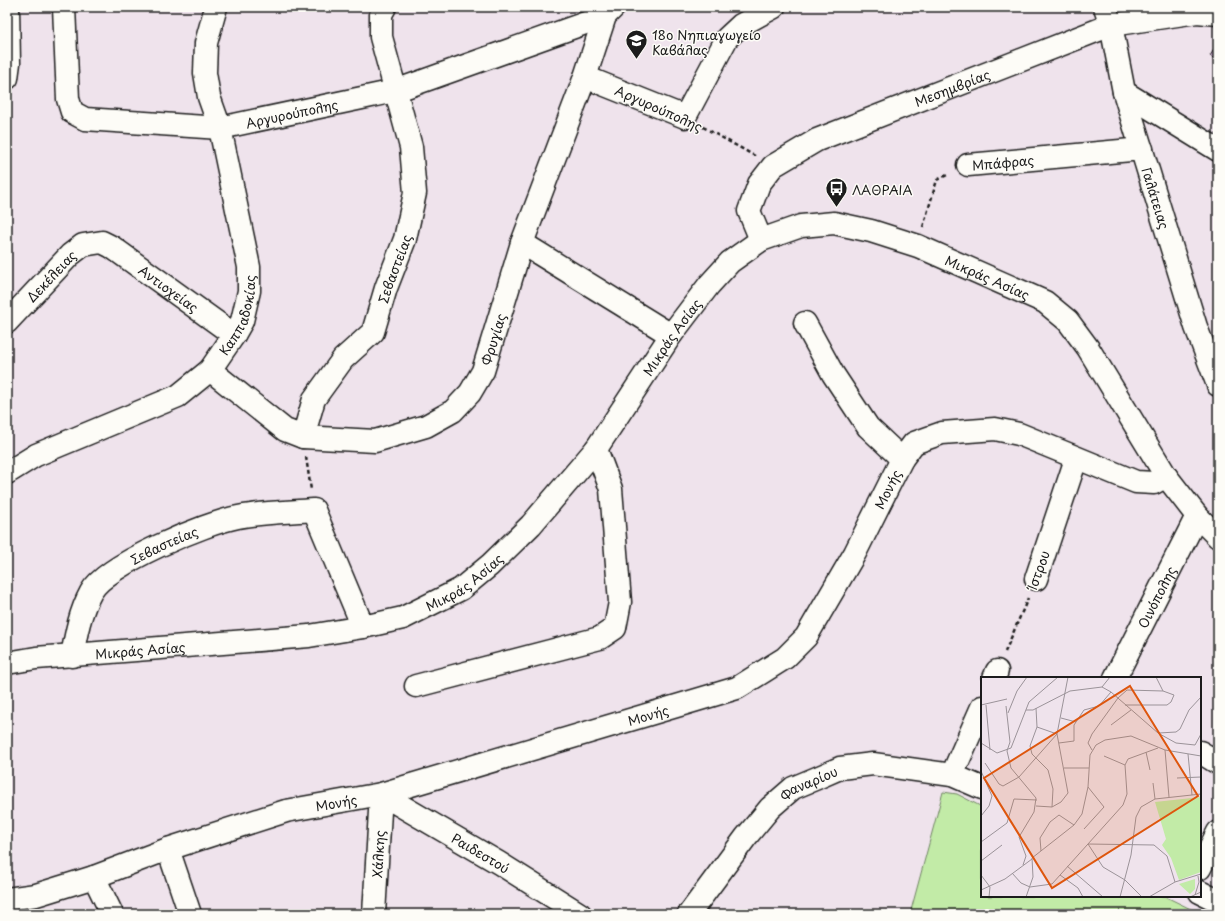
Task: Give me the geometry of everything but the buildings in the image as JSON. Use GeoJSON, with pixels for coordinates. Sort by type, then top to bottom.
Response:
{"type":"FeatureCollection","features":[{"type":"Feature","properties":{"kind":"street"},"geometry":{"type":"LineString","coordinates":[[7,78],[9,63],[8,7]]}},
{"type":"Feature","properties":{"kind":"street","name":"Αργυρούπολης"},"geometry":{"type":"LineString","coordinates":[[64,7],[68,99],[72,112],[85,119],[220,128],[395,91],[606,10]]}},
{"type":"Feature","properties":{"kind":"street","name":"Καππαδοκίας"},"geometry":{"type":"LineString","coordinates":[[7,473],[36,454],[178,396],[210,370],[242,321],[249,291],[249,267],[220,128],[209,96],[204,73],[206,43],[216,7]]}},
{"type":"Feature","properties":{"kind":"street","name":"Σεβαστείας"},"geometry":{"type":"LineString","coordinates":[[303,437],[314,399],[343,359],[373,332],[386,288],[405,239],[415,193],[411,147],[381,37],[381,14],[385,7]]}},
{"type":"Feature","properties":{"kind":"street"},"geometry":{"type":"LineString","coordinates":[[685,117],[727,38],[741,25],[769,8]]}},
{"type":"Feature","properties":{"kind":"street","name":"Φρυγίας"},"geometry":{"type":"LineString","coordinates":[[210,370],[285,430],[303,437],[375,441],[426,426],[453,411],[470,393],[483,371],[522,243],[585,77],[606,10]]}},
{"type":"Feature","properties":{"kind":"street","name":"Μεσημβρίας"},"geometry":{"type":"LineString","coordinates":[[761,240],[749,211],[759,184],[773,166],[817,140],[1108,16],[1196,12],[1218,14]]}},
{"type":"Feature","properties":{"kind":"street","name":"Γαλάτειας"},"geometry":{"type":"LineString","coordinates":[[1108,16],[1124,92],[1196,327],[1218,385]]}},
{"type":"Feature","properties":{"kind":"street","name":"Αργυρούπολης"},"geometry":{"type":"LineString","coordinates":[[585,77],[685,117]]}},
{"type":"Feature","properties":{"kind":"street"},"geometry":{"type":"LineString","coordinates":[[1124,92],[1218,150]]}},
{"type":"Feature","properties":{"kind":"street","name":"Μπάφρας"},"geometry":{"type":"LineString","coordinates":[[968,165],[1142,149]]}},
{"type":"Feature","properties":{"kind":"street","name":"Μικράς Ασίας"},"geometry":{"type":"LineString","coordinates":[[7,663],[36,658],[309,636],[363,627],[403,618],[461,589],[490,565],[531,525],[596,450],[671,335],[709,285],[730,262],[761,240],[801,226],[834,224],[871,231],[918,246],[1044,302],[1068,321],[1088,348],[1166,476],[1197,516],[1218,537]]}},
{"type":"Feature","properties":{"kind":"street","name":"Αντιοχείας"},"geometry":{"type":"LineString","coordinates":[[102,242],[112,247],[234,335]]}},
{"type":"Feature","properties":{"kind":"street","name":"Δεκέλειας"},"geometry":{"type":"LineString","coordinates":[[7,322],[70,255],[83,245],[102,242]]}},
{"type":"Feature","properties":{"kind":"street"},"geometry":{"type":"LineString","coordinates":[[522,243],[671,335]]}},
{"type":"Feature","properties":{"kind":"street"},"geometry":{"type":"LineString","coordinates":[[804,323],[833,374],[868,427],[902,459]]}},
{"type":"Feature","properties":{"kind":"street","name":"Μονής"},"geometry":{"type":"LineString","coordinates":[[7,899],[36,895],[94,877],[168,849],[286,811],[381,794],[737,688],[785,658],[806,637],[855,553],[902,459],[914,444],[942,433],[995,430],[1019,434],[1076,459],[1136,482],[1154,483],[1166,476]]}},
{"type":"Feature","properties":{"kind":"street"},"geometry":{"type":"LineString","coordinates":[[416,686],[600,638],[615,628],[620,602],[611,489],[596,450]]}},
{"type":"Feature","properties":{"kind":"street","name":"Ίστρου"},"geometry":{"type":"LineString","coordinates":[[1036,579],[1076,459]]}},
{"type":"Feature","properties":{"kind":"street"},"geometry":{"type":"LineString","coordinates":[[314,510],[363,627]]}},
{"type":"Feature","properties":{"kind":"street","name":"Σεβαστείας"},"geometry":{"type":"LineString","coordinates":[[72,656],[80,616],[91,591],[112,572],[181,535],[238,517],[314,510]]}},
{"type":"Feature","properties":{"kind":"street","name":"Οινόπολης"},"geometry":{"type":"LineString","coordinates":[[1116,677],[1197,516]]}},
{"type":"Feature","properties":{"kind":"street"},"geometry":{"type":"LineString","coordinates":[[7,648],[36,658]]}},
{"type":"Feature","properties":{"kind":"street"},"geometry":{"type":"LineString","coordinates":[[952,775],[981,709]]}},
{"type":"Feature","properties":{"kind":"street"},"geometry":{"type":"LineString","coordinates":[[1201,753],[1218,763]]}},
{"type":"Feature","properties":{"kind":"street","name":"Φαναρίου"},"geometry":{"type":"LineString","coordinates":[[689,914],[746,837],[770,808],[793,788],[840,768],[873,764],[952,775],[981,788]]}},
{"type":"Feature","properties":{"kind":"street","name":"Χάλκης"},"geometry":{"type":"LineString","coordinates":[[374,914],[381,794]]}},
{"type":"Feature","properties":{"kind":"street","name":"Ραιδεστού"},"geometry":{"type":"LineString","coordinates":[[381,794],[499,863],[580,914]]}},
{"type":"Feature","properties":{"kind":"street"},"geometry":{"type":"LineString","coordinates":[[1201,866],[1218,832]]}},
{"type":"Feature","properties":{"kind":"street"},"geometry":{"type":"LineString","coordinates":[[168,849],[190,914]]}},
{"type":"Feature","properties":{"kind":"street"},"geometry":{"type":"LineString","coordinates":[[94,877],[112,914]]}},
{"type":"Feature","properties":{"kind":"street"},"geometry":{"type":"LineString","coordinates":[[1201,892],[1218,901]]}},
{"type":"Feature","properties":{"kind":"path","name":"Αργυρούπολης"},"geometry":{"type":"LineString","coordinates":[[685,117],[773,166]]}},
{"type":"Feature","properties":{"kind":"path","name":"Μπάφρας"},"geometry":{"type":"LineString","coordinates":[[918,246],[937,180],[968,165]]}},
{"type":"Feature","properties":{"kind":"path"},"geometry":{"type":"LineString","coordinates":[[303,437],[314,510]]}},
{"type":"Feature","properties":{"kind":"path","name":"Ίστρου"},"geometry":{"type":"LineString","coordinates":[[996,674],[1036,579]]}},
{"type":"Feature","properties":{"kind":"green space"},"geometry":{"type":"Polygon","coordinates":[[[943,792],[957,794],[981,806],[981,897],[1166,897],[1201,914],[910,914],[943,792]]]}},
{"type":"Feature","properties":{"kind":"place","name":"18ο Νηπιαγωγείο Καβάλας"},"geometry":{"type":"Point","coordinates":[637,60]}},
{"type":"Feature","properties":{"kind":"place","name":"ΛΑΘΡΑΙΑ"},"geometry":{"type":"Point","coordinates":[837,208]}}]}
